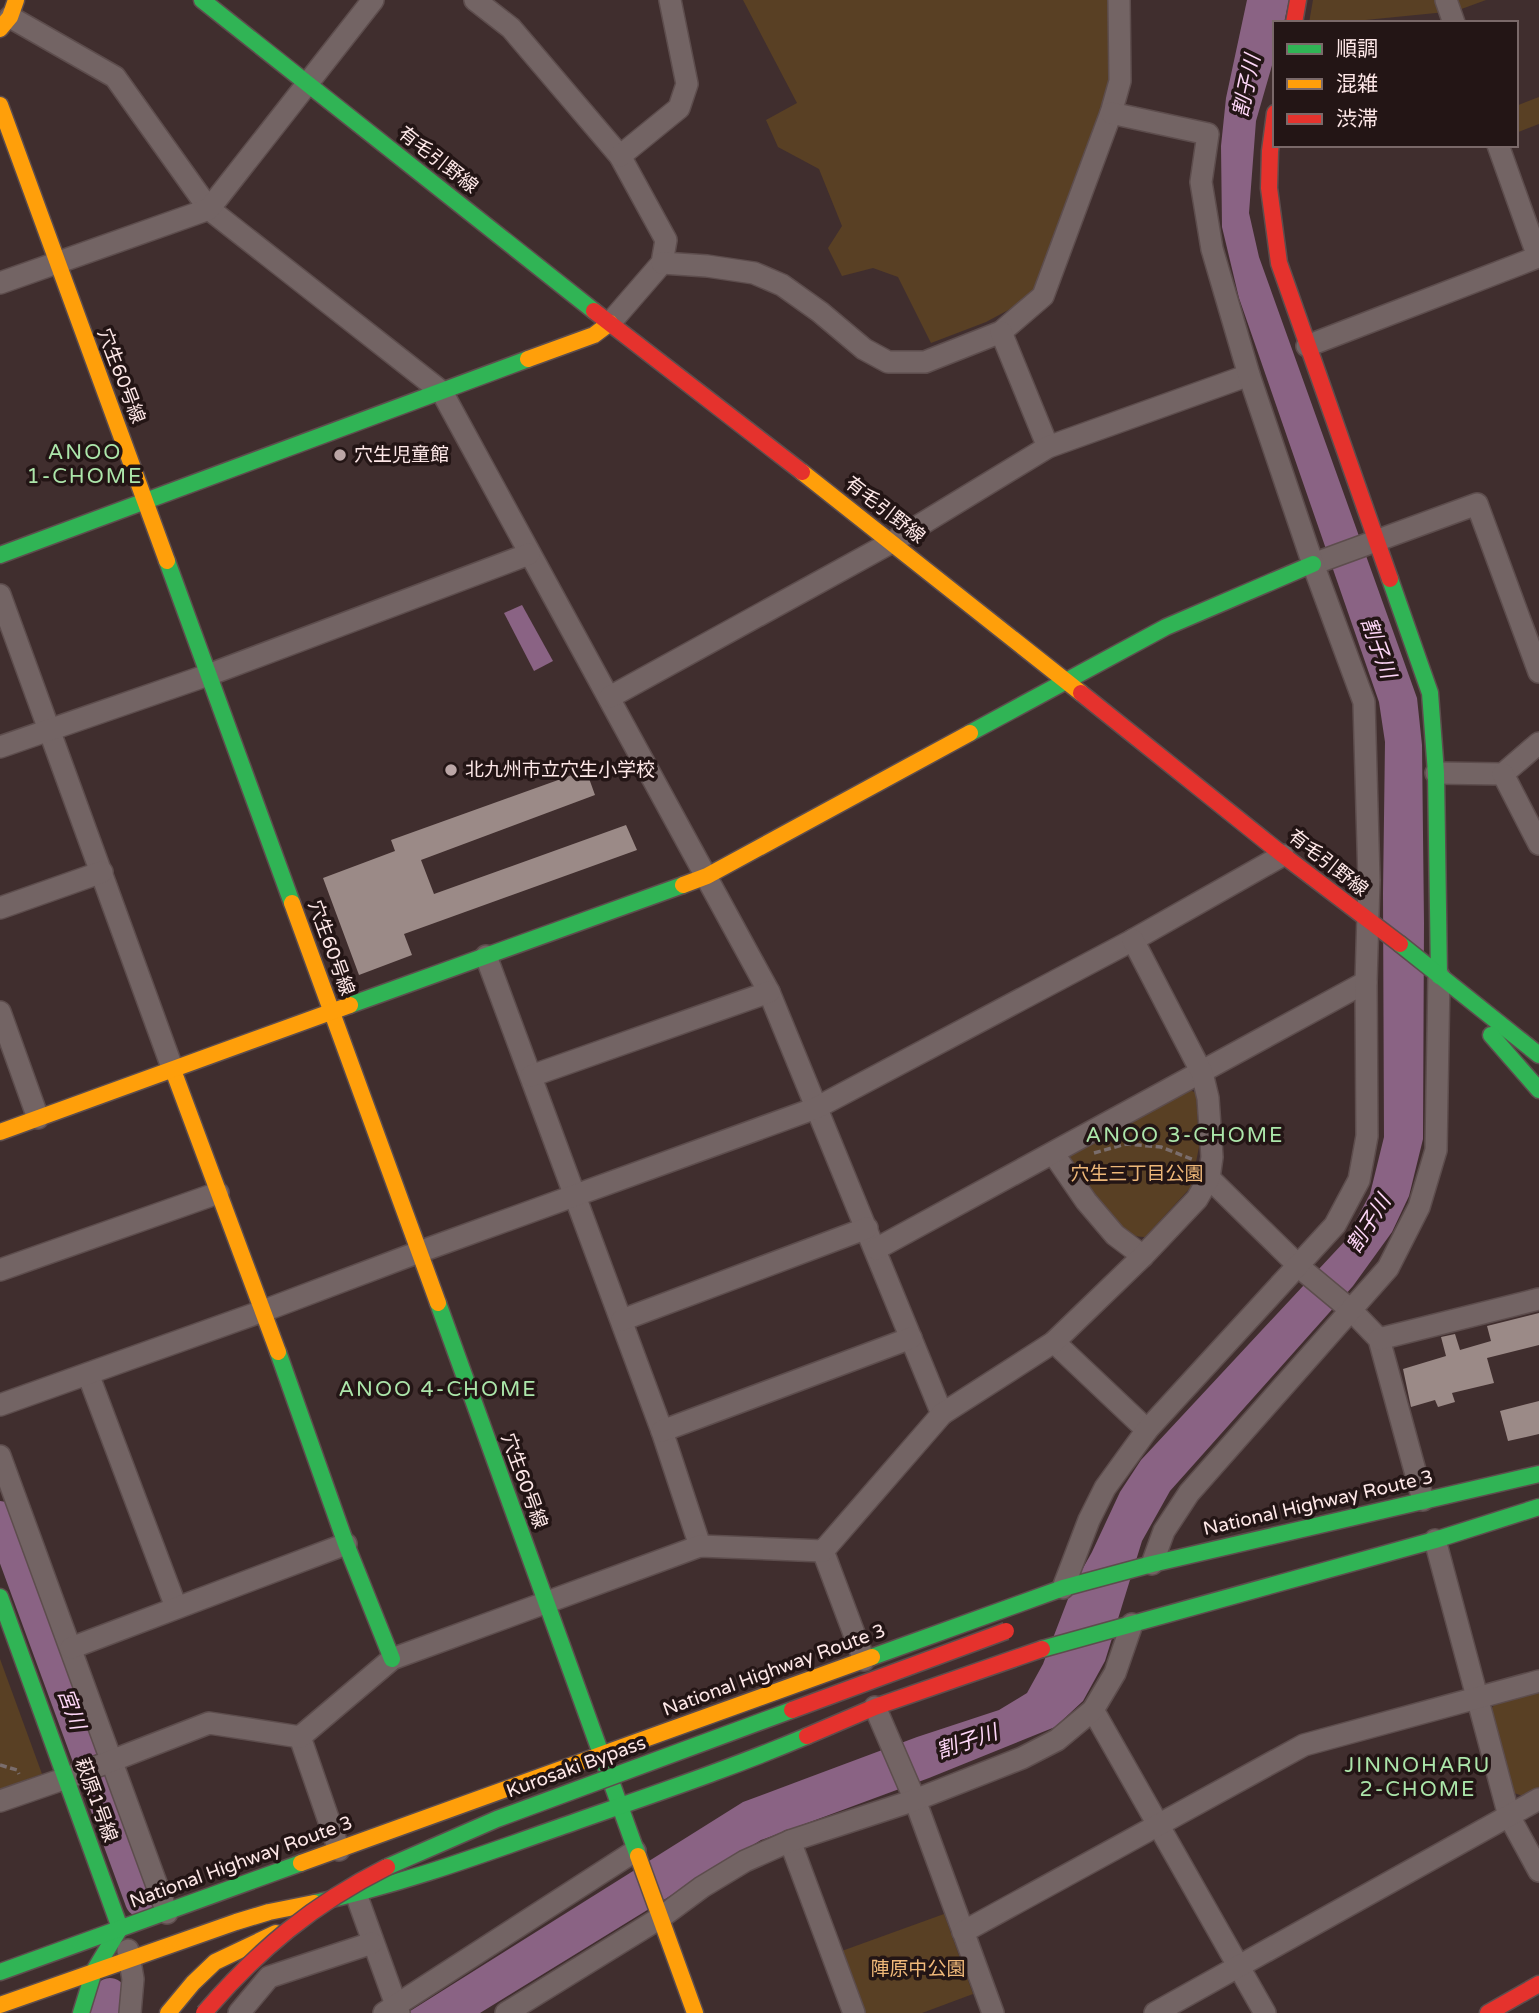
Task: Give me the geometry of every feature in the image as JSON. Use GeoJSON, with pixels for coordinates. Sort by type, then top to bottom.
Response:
{"type":"FeatureCollection","features":[{"type":"Feature","properties":{"kind":"main road","name":"有毛引野線"},"geometry":{"type":"LineString","coordinates":[[202,0],[1539,1055]]}},
{"type":"Feature","properties":{"kind":"main road"},"geometry":{"type":"LineString","coordinates":[[1294,21],[1298,0]]}},
{"type":"Feature","properties":{"kind":"main road","name":"穴生60号線"},"geometry":{"type":"LineString","coordinates":[[0,105],[695,2013]]}},
{"type":"Feature","properties":{"kind":"main road"},"geometry":{"type":"LineString","coordinates":[[1273,131],[1269,167],[1269,209],[1279,263],[1371,543],[1430,693],[1436,772],[1439,976],[1539,1090]]}},
{"type":"Feature","properties":{"kind":"main road"},"geometry":{"type":"LineString","coordinates":[[0,555],[145,499],[594,335],[610,323]]}},
{"type":"Feature","properties":{"kind":"main road"},"geometry":{"type":"LineString","coordinates":[[0,1132],[707,876],[1166,626],[1316,563]]}},
{"type":"Feature","properties":{"kind":"main road"},"geometry":{"type":"LineString","coordinates":[[1439,976],[1497,1002]]}},
{"type":"Feature","properties":{"kind":"main road"},"geometry":{"type":"LineString","coordinates":[[173,1070],[346,1544],[392,1659]]}},
{"type":"Feature","properties":{"kind":"main road","name":"National Highway Route 3"},"geometry":{"type":"LineString","coordinates":[[0,1972],[1068,1587],[1142,1567],[1539,1474]]}},
{"type":"Feature","properties":{"kind":"main road"},"geometry":{"type":"LineString","coordinates":[[1336,1538],[1423,1500]]}},
{"type":"Feature","properties":{"kind":"main road"},"geometry":{"type":"LineString","coordinates":[[0,2005],[269,1912],[356,1894],[426,1874],[743,1763],[875,1707],[1038,1650],[1435,1540],[1539,1507]]}},
{"type":"Feature","properties":{"kind":"main road","name":"萩原1号線"},"geometry":{"type":"LineString","coordinates":[[0,1597],[71,1777],[120,1928]]}},
{"type":"Feature","properties":{"kind":"main road","name":"Kurosaki Bypass"},"geometry":{"type":"LineString","coordinates":[[204,2013],[226,1985],[263,1947],[309,1911],[354,1883],[414,1853],[497,1819],[1024,1626]]}},
{"type":"Feature","properties":{"kind":"main road"},"geometry":{"type":"LineString","coordinates":[[168,2013],[215,1962],[356,1894]]}},
{"type":"Feature","properties":{"kind":"main road"},"geometry":{"type":"LineString","coordinates":[[80,2013],[94,1972],[120,1928]]}},
{"type":"Feature","properties":{"kind":"main road"},"geometry":{"type":"LineString","coordinates":[[1488,2013],[1539,1984]]}},
{"type":"Feature","properties":{"kind":"street"},"geometry":{"type":"LineString","coordinates":[[0,283],[209,209],[373,0]]}},
{"type":"Feature","properties":{"kind":"street"},"geometry":{"type":"LineString","coordinates":[[475,0],[511,28],[620,156],[666,240],[662,263],[610,323]]}},
{"type":"Feature","properties":{"kind":"street"},"geometry":{"type":"LineString","coordinates":[[620,156],[679,108],[687,84],[670,0]]}},
{"type":"Feature","properties":{"kind":"street"},"geometry":{"type":"LineString","coordinates":[[662,263],[754,273],[782,285],[864,349],[888,362],[925,362],[1001,332],[1043,296],[1111,113],[1119,81],[1119,0]]}},
{"type":"Feature","properties":{"kind":"street"},"geometry":{"type":"LineString","coordinates":[[1446,0],[1453,21]]}},
{"type":"Feature","properties":{"kind":"street"},"geometry":{"type":"LineString","coordinates":[[9,15],[115,77],[209,209],[442,392],[769,992],[942,1414]]}},
{"type":"Feature","properties":{"kind":"street"},"geometry":{"type":"LineString","coordinates":[[1068,1587],[1089,1520],[1105,1488],[1147,1430],[1301,1268],[1335,1225],[1359,1180],[1367,1136],[1366,982],[1371,922],[1364,702],[1249,375],[1212,249],[1202,182],[1208,134],[1111,113]]}},
{"type":"Feature","properties":{"kind":"street"},"geometry":{"type":"LineString","coordinates":[[1307,346],[1538,257],[1499,147]]}},
{"type":"Feature","properties":{"kind":"street"},"geometry":{"type":"LineString","coordinates":[[1001,332],[1048,447]]}},
{"type":"Feature","properties":{"kind":"street"},"geometry":{"type":"LineString","coordinates":[[610,697],[892,542],[1048,447],[1249,375]]}},
{"type":"Feature","properties":{"kind":"street"},"geometry":{"type":"LineString","coordinates":[[1316,563],[1478,504],[1539,672]]}},
{"type":"Feature","properties":{"kind":"street"},"geometry":{"type":"LineString","coordinates":[[0,747],[208,675],[529,554]]}},
{"type":"Feature","properties":{"kind":"street"},"geometry":{"type":"LineString","coordinates":[[0,595],[173,1070]]}},
{"type":"Feature","properties":{"kind":"street"},"geometry":{"type":"LineString","coordinates":[[1436,772],[1503,774],[1539,743]]}},
{"type":"Feature","properties":{"kind":"street"},"geometry":{"type":"LineString","coordinates":[[1503,774],[1539,844]]}},
{"type":"Feature","properties":{"kind":"street"},"geometry":{"type":"LineString","coordinates":[[0,1405],[816,1108],[1133,940],[1283,855]]}},
{"type":"Feature","properties":{"kind":"street"},"geometry":{"type":"LineString","coordinates":[[0,908],[102,872]]}},
{"type":"Feature","properties":{"kind":"street"},"geometry":{"type":"LineString","coordinates":[[822,1551],[942,1414],[1054,1342],[1143,1256],[1197,1199],[1211,1168],[1208,1098],[1202,1073],[1133,940]]}},
{"type":"Feature","properties":{"kind":"street"},"geometry":{"type":"LineString","coordinates":[[485,956],[622,1320],[700,1545]]}},
{"type":"Feature","properties":{"kind":"street"},"geometry":{"type":"LineString","coordinates":[[1142,1567],[1189,1493],[1347,1307],[1388,1268],[1419,1207],[1436,1150],[1439,976]]}},
{"type":"Feature","properties":{"kind":"street"},"geometry":{"type":"LineString","coordinates":[[876,1249],[1366,982]]}},
{"type":"Feature","properties":{"kind":"street"},"geometry":{"type":"LineString","coordinates":[[531,1076],[769,992]]}},
{"type":"Feature","properties":{"kind":"street"},"geometry":{"type":"LineString","coordinates":[[0,1012],[38,1118]]}},
{"type":"Feature","properties":{"kind":"street"},"geometry":{"type":"LineString","coordinates":[[1053,1153],[1086,1202],[1115,1235],[1143,1256]]}},
{"type":"Feature","properties":{"kind":"street"},"geometry":{"type":"LineString","coordinates":[[1211,1168],[1301,1268],[1347,1307],[1379,1339],[1423,1500]]}},
{"type":"Feature","properties":{"kind":"street"},"geometry":{"type":"LineString","coordinates":[[0,1270],[218,1193]]}},
{"type":"Feature","properties":{"kind":"street"},"geometry":{"type":"LineString","coordinates":[[622,1320],[867,1228]]}},
{"type":"Feature","properties":{"kind":"street"},"geometry":{"type":"LineString","coordinates":[[1379,1339],[1539,1299]]}},
{"type":"Feature","properties":{"kind":"street"},"geometry":{"type":"LineString","coordinates":[[662,1431],[911,1338]]}},
{"type":"Feature","properties":{"kind":"street"},"geometry":{"type":"LineString","coordinates":[[1054,1342],[1147,1430]]}},
{"type":"Feature","properties":{"kind":"street"},"geometry":{"type":"LineString","coordinates":[[88,1374],[177,1607]]}},
{"type":"Feature","properties":{"kind":"street"},"geometry":{"type":"LineString","coordinates":[[0,1455],[71,1648],[108,1763],[167,1913]]}},
{"type":"Feature","properties":{"kind":"street"},"geometry":{"type":"LineString","coordinates":[[1435,1540],[1508,1816],[1539,1871]]}},
{"type":"Feature","properties":{"kind":"street"},"geometry":{"type":"LineString","coordinates":[[71,1648],[346,1544]]}},
{"type":"Feature","properties":{"kind":"street"},"geometry":{"type":"LineString","coordinates":[[0,1801],[71,1777],[209,1723],[300,1737],[392,1659],[700,1545],[822,1551]]}},
{"type":"Feature","properties":{"kind":"street"},"geometry":{"type":"LineString","coordinates":[[822,1551],[864,1660]]}},
{"type":"Feature","properties":{"kind":"street"},"geometry":{"type":"LineString","coordinates":[[506,2013],[535,2004],[658,1912],[745,1861],[790,1841],[1033,1752],[1057,1740],[1093,1710],[1115,1672],[1125,1626]]}},
{"type":"Feature","properties":{"kind":"street"},"geometry":{"type":"LineString","coordinates":[[963,1932],[1304,1745],[1539,1681]]}},
{"type":"Feature","properties":{"kind":"street"},"geometry":{"type":"LineString","coordinates":[[875,1707],[913,1796],[993,2013]]}},
{"type":"Feature","properties":{"kind":"street"},"geometry":{"type":"LineString","coordinates":[[1093,1710],[1265,2013]]}},
{"type":"Feature","properties":{"kind":"street"},"geometry":{"type":"LineString","coordinates":[[300,1737],[339,1850]]}},
{"type":"Feature","properties":{"kind":"street"},"geometry":{"type":"LineString","coordinates":[[1154,2013],[1539,1799]]}},
{"type":"Feature","properties":{"kind":"street"},"geometry":{"type":"LineString","coordinates":[[790,1841],[854,2013]]}},
{"type":"Feature","properties":{"kind":"street"},"geometry":{"type":"LineString","coordinates":[[356,1894],[394,2011],[637,1855]]}},
{"type":"Feature","properties":{"kind":"street"},"geometry":{"type":"LineString","coordinates":[[120,1928],[131,1958],[134,1979],[130,2013]]}},
{"type":"Feature","properties":{"kind":"street"},"geometry":{"type":"LineString","coordinates":[[239,2013],[269,1977],[372,1943]]}},
{"type":"Feature","properties":{"kind":"path"},"geometry":{"type":"LineString","coordinates":[[1085,1135],[1094,1153],[1126,1144],[1161,1147],[1211,1168]]}},
{"type":"Feature","properties":{"kind":"green space"},"geometry":{"type":"Polygon","coordinates":[[[743,0],[1114,0],[1114,81],[1038,294],[986,322],[931,343],[898,277],[873,268],[842,276],[828,248],[842,226],[819,169],[778,147],[766,120],[797,103],[743,0]]]}},
{"type":"Feature","properties":{"kind":"green space"},"geometry":{"type":"Polygon","coordinates":[[[1313,0],[1486,0],[1456,11],[1355,21],[1309,21],[1313,0]]]}},
{"type":"Feature","properties":{"kind":"green space"},"geometry":{"type":"Polygon","coordinates":[[[1539,97],[1539,124],[1518,132],[1518,105],[1539,97]]]}},
{"type":"Feature","properties":{"kind":"green space","name":"穴生三丁目公園"},"geometry":{"type":"Polygon","coordinates":[[[1188,1089],[1196,1093],[1199,1147],[1191,1187],[1145,1237],[1133,1235],[1122,1229],[1101,1209],[1068,1163],[1072,1153],[1188,1089]]]}},
{"type":"Feature","properties":{"kind":"green space"},"geometry":{"type":"Polygon","coordinates":[[[0,1659],[42,1774],[0,1789],[0,1659]]]}},
{"type":"Feature","properties":{"kind":"green space"},"geometry":{"type":"Polygon","coordinates":[[[1539,1692],[1539,1787],[1523,1796],[1514,1793],[1489,1711],[1497,1702],[1539,1692]]]}},
{"type":"Feature","properties":{"kind":"green space","name":"陣原中公園"},"geometry":{"type":"Polygon","coordinates":[[[944,1914],[973,1994],[922,2013],[862,2013],[839,1952],[944,1914]]]}},
{"type":"Feature","properties":{"kind":"water","name":"割子川"},"geometry":{"type":"Polygon","coordinates":[[[1247,0],[1289,0],[1284,21],[1273,21],[1273,62],[1256,121],[1249,213],[1259,257],[1417,698],[1422,745],[1423,1139],[1409,1196],[1392,1232],[1353,1286],[1170,1491],[1142,1541],[1105,1661],[1083,1701],[1055,1727],[929,1778],[761,1840],[480,2013],[407,2013],[743,1802],[917,1737],[999,1710],[1027,1693],[1043,1664],[1073,1586],[1120,1492],[1141,1460],[1345,1241],[1370,1194],[1384,1137],[1385,742],[1379,702],[1239,298],[1222,227],[1221,146],[1226,98],[1247,0]]]}},
{"type":"Feature","properties":{"kind":"water"},"geometry":{"type":"Polygon","coordinates":[[[522,605],[553,661],[534,671],[504,613],[522,605]]]}},
{"type":"Feature","properties":{"kind":"water"},"geometry":{"type":"Polygon","coordinates":[[[121,1995],[115,2013],[94,2013],[97,2004],[121,1995]]]}},
{"type":"Feature","properties":{"kind":"building"},"geometry":{"type":"Polygon","coordinates":[[[586,770],[595,795],[421,860],[434,894],[626,825],[637,850],[404,934],[412,955],[359,975],[323,878],[395,851],[391,840],[586,770]]]}},
{"type":"Feature","properties":{"kind":"building"},"geometry":{"type":"Polygon","coordinates":[[[1539,1313],[1539,1345],[1487,1358],[1494,1383],[1452,1393],[1455,1402],[1438,1407],[1435,1400],[1411,1407],[1403,1369],[1446,1356],[1441,1337],[1455,1334],[1460,1350],[1491,1341],[1487,1326],[1539,1313]]]}},
{"type":"Feature","properties":{"kind":"building"},"geometry":{"type":"Polygon","coordinates":[[[1539,1401],[1539,1434],[1508,1441],[1500,1411],[1539,1401]]]}},
{"type":"Feature","properties":{"kind":"waterway","name":"宮川"},"geometry":{"type":"LineString","coordinates":[[0,1517],[141,1901]]}},
{"type":"Feature","properties":{"kind":"waterway","name":"宮川"},"geometry":{"type":"LineString","coordinates":[[104,2013],[110,1994]]}},
{"type":"Feature","properties":{"kind":"traffic: fast"},"geometry":{"type":"LineString","coordinates":[[202,0],[594,311]]}},
{"type":"Feature","properties":{"kind":"traffic: fast"},"geometry":{"type":"LineString","coordinates":[[0,555],[528,359]]}},
{"type":"Feature","properties":{"kind":"traffic: fast"},"geometry":{"type":"LineString","coordinates":[[167,561],[292,903]]}},
{"type":"Feature","properties":{"kind":"traffic: fast"},"geometry":{"type":"LineString","coordinates":[[970,733],[1166,627],[1313,564]]}},
{"type":"Feature","properties":{"kind":"traffic: fast"},"geometry":{"type":"LineString","coordinates":[[1390,579],[1430,693],[1436,773],[1439,976]]}},
{"type":"Feature","properties":{"kind":"traffic: fast"},"geometry":{"type":"LineString","coordinates":[[350,1005],[683,885]]}},
{"type":"Feature","properties":{"kind":"traffic: fast"},"geometry":{"type":"LineString","coordinates":[[1400,944],[1539,1055]]}},
{"type":"Feature","properties":{"kind":"traffic: fast"},"geometry":{"type":"LineString","coordinates":[[1491,1035],[1539,1090]]}},
{"type":"Feature","properties":{"kind":"traffic: fast"},"geometry":{"type":"LineString","coordinates":[[438,1303],[638,1856]]}},
{"type":"Feature","properties":{"kind":"traffic: fast"},"geometry":{"type":"LineString","coordinates":[[278,1352],[346,1544],[392,1659]]}},
{"type":"Feature","properties":{"kind":"traffic: fast"},"geometry":{"type":"LineString","coordinates":[[872,1657],[1063,1588],[1152,1564],[1539,1474]]}},
{"type":"Feature","properties":{"kind":"traffic: fast"},"geometry":{"type":"LineString","coordinates":[[1042,1649],[1435,1540],[1539,1507]]}},
{"type":"Feature","properties":{"kind":"traffic: fast"},"geometry":{"type":"LineString","coordinates":[[0,1597],[120,1928],[94,1971],[81,2013]]}},
{"type":"Feature","properties":{"kind":"traffic: fast"},"geometry":{"type":"LineString","coordinates":[[387,1867],[497,1819],[792,1710]]}},
{"type":"Feature","properties":{"kind":"traffic: fast"},"geometry":{"type":"LineString","coordinates":[[314,1903],[378,1887],[471,1858],[716,1772],[807,1736]]}},
{"type":"Feature","properties":{"kind":"traffic: fast"},"geometry":{"type":"LineString","coordinates":[[0,1972],[301,1863]]}},
{"type":"Feature","properties":{"kind":"traffic: slow"},"geometry":{"type":"LineString","coordinates":[[0,29],[10,17],[16,0]]}},
{"type":"Feature","properties":{"kind":"traffic: slow"},"geometry":{"type":"LineString","coordinates":[[0,105],[167,561]]}},
{"type":"Feature","properties":{"kind":"traffic: slow"},"geometry":{"type":"LineString","coordinates":[[528,359],[594,335],[610,323]]}},
{"type":"Feature","properties":{"kind":"traffic: slow"},"geometry":{"type":"LineString","coordinates":[[802,472],[1081,693]]}},
{"type":"Feature","properties":{"kind":"traffic: slow"},"geometry":{"type":"LineString","coordinates":[[683,885],[707,876],[970,733]]}},
{"type":"Feature","properties":{"kind":"traffic: slow"},"geometry":{"type":"LineString","coordinates":[[292,903],[438,1303]]}},
{"type":"Feature","properties":{"kind":"traffic: slow"},"geometry":{"type":"LineString","coordinates":[[0,1132],[350,1005]]}},
{"type":"Feature","properties":{"kind":"traffic: slow"},"geometry":{"type":"LineString","coordinates":[[173,1070],[278,1352]]}},
{"type":"Feature","properties":{"kind":"traffic: slow"},"geometry":{"type":"LineString","coordinates":[[301,1863],[872,1657]]}},
{"type":"Feature","properties":{"kind":"traffic: slow"},"geometry":{"type":"LineString","coordinates":[[638,1856],[695,2013]]}},
{"type":"Feature","properties":{"kind":"traffic: slow"},"geometry":{"type":"LineString","coordinates":[[0,2005],[236,1922],[314,1903]]}},
{"type":"Feature","properties":{"kind":"traffic: slow"},"geometry":{"type":"LineString","coordinates":[[168,2013],[215,1962],[276,1933]]}},
{"type":"Feature","properties":{"kind":"traffic: jam"},"geometry":{"type":"LineString","coordinates":[[1294,21],[1298,0]]}},
{"type":"Feature","properties":{"kind":"traffic: jam"},"geometry":{"type":"LineString","coordinates":[[1273,128],[1269,188],[1279,263],[1390,579]]}},
{"type":"Feature","properties":{"kind":"traffic: jam"},"geometry":{"type":"LineString","coordinates":[[594,311],[802,472]]}},
{"type":"Feature","properties":{"kind":"traffic: jam"},"geometry":{"type":"LineString","coordinates":[[1081,693],[1283,855],[1400,944]]}},
{"type":"Feature","properties":{"kind":"traffic: jam"},"geometry":{"type":"LineString","coordinates":[[792,1710],[1006,1631]]}},
{"type":"Feature","properties":{"kind":"traffic: jam"},"geometry":{"type":"LineString","coordinates":[[807,1736],[875,1707],[1042,1649]]}},
{"type":"Feature","properties":{"kind":"traffic: jam"},"geometry":{"type":"LineString","coordinates":[[204,2013],[245,1969],[288,1930],[360,1881],[387,1867]]}},
{"type":"Feature","properties":{"kind":"traffic: jam"},"geometry":{"type":"LineString","coordinates":[[1488,2013],[1539,1984]]}},
{"type":"Feature","properties":{"kind":"place","name":"穴生児童館"},"geometry":{"type":"Point","coordinates":[340,455]}},
{"type":"Feature","properties":{"kind":"place","name":"北九州市立穴生小学校"},"geometry":{"type":"Point","coordinates":[451,770]}},
{"type":"Feature","properties":{"kind":"district","name":"ANOO 1-CHOME"},"geometry":{"type":"Point","coordinates":[85,464]}},
{"type":"Feature","properties":{"kind":"district","name":"ANOO 3-CHOME"},"geometry":{"type":"Point","coordinates":[1185,1135]}},
{"type":"Feature","properties":{"kind":"district","name":"ANOO 4-CHOME"},"geometry":{"type":"Point","coordinates":[438,1389]}},
{"type":"Feature","properties":{"kind":"district","name":"JINNOHARU 2-CHOME"},"geometry":{"type":"Point","coordinates":[1418,1777]}}]}
